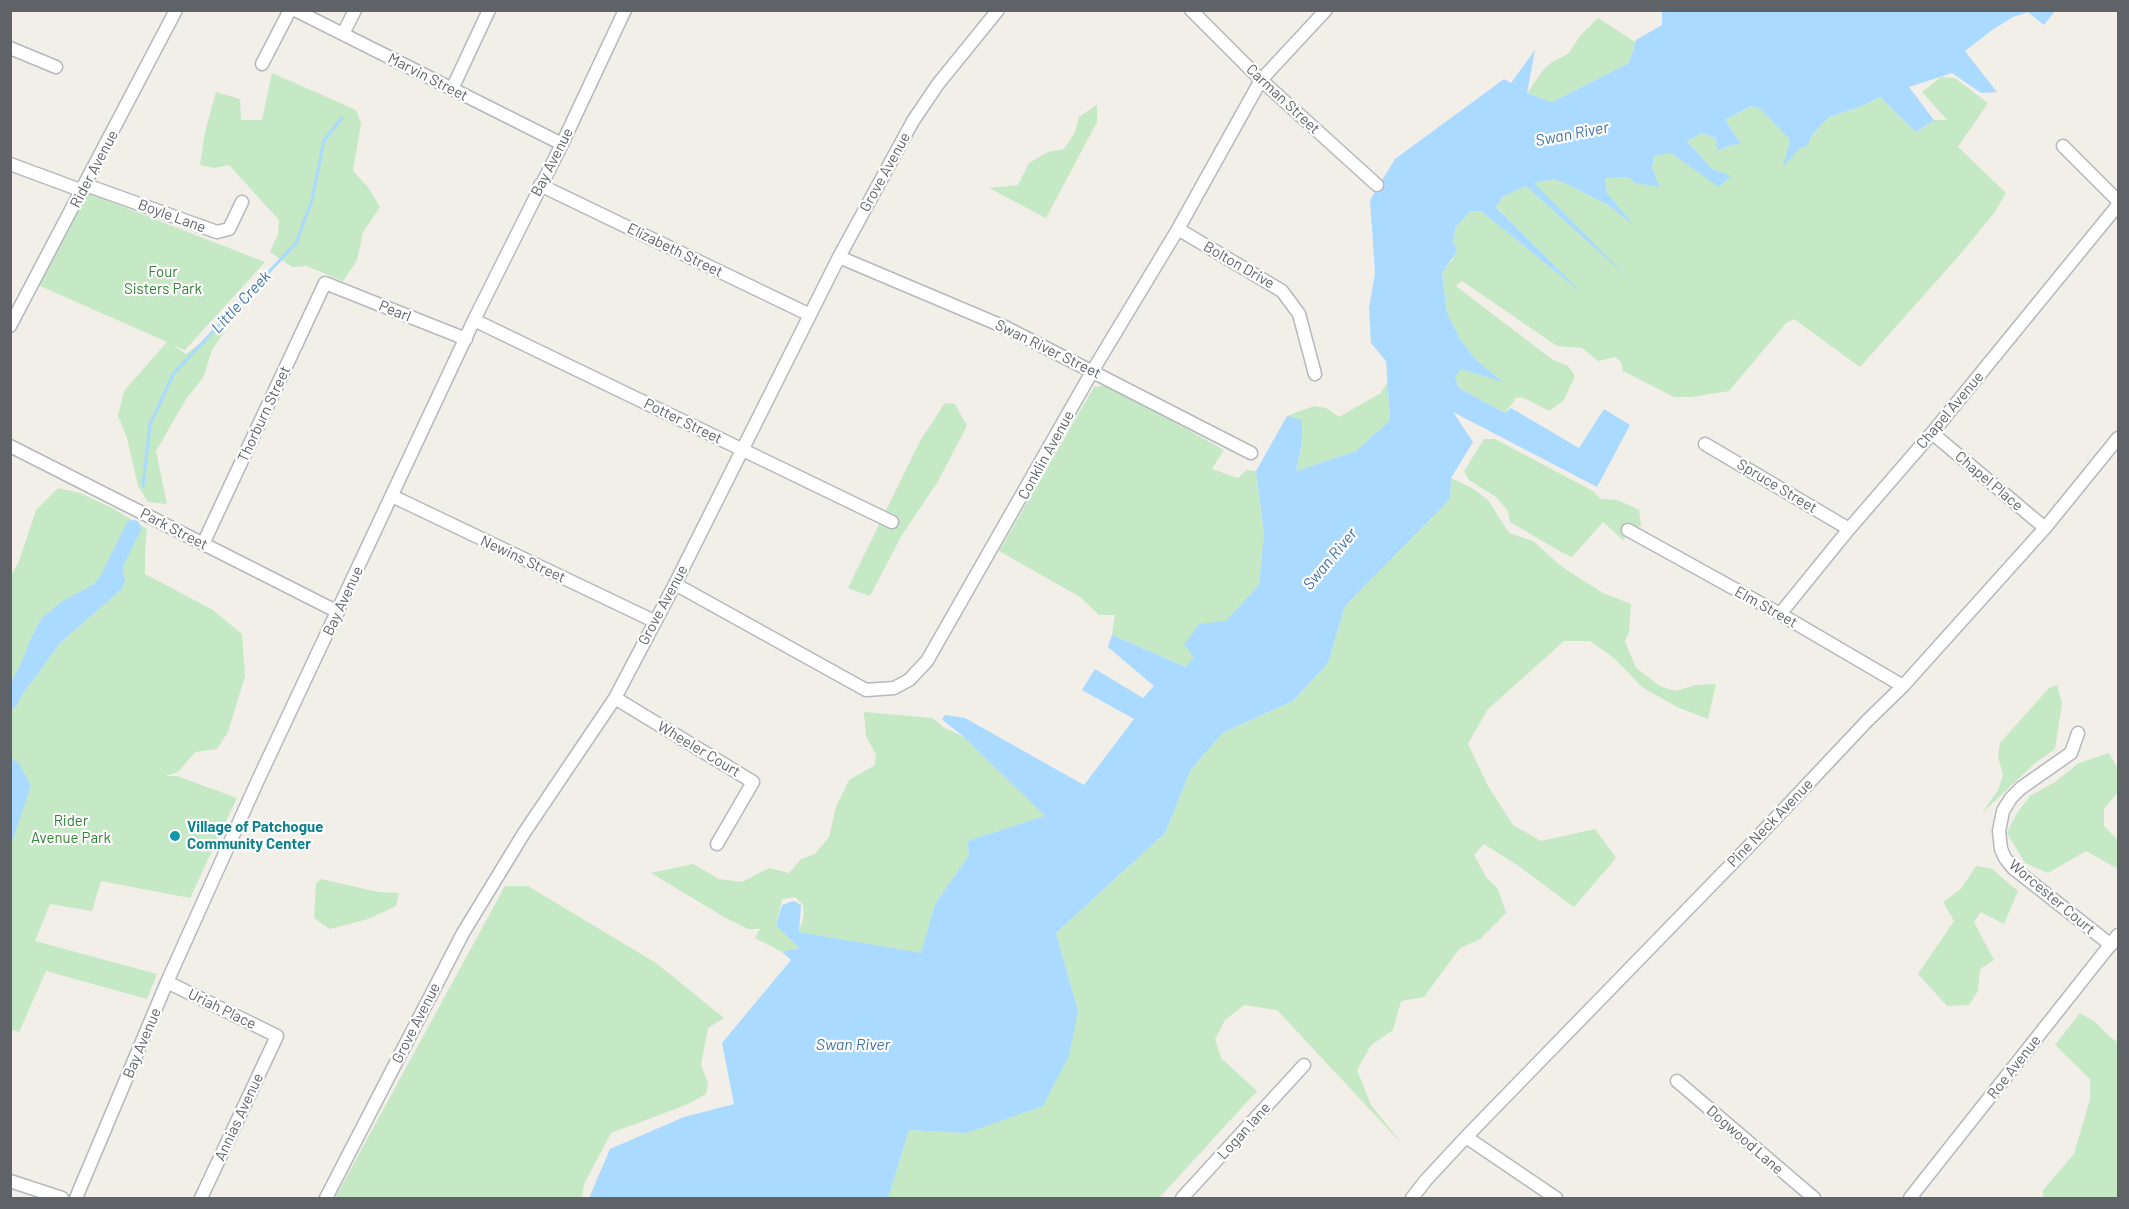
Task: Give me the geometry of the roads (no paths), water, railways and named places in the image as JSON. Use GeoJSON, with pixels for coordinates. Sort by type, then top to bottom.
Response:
{"type":"FeatureCollection","features":[{"type":"Feature","properties":{"kind":"street","name":"Rider Avenue"},"geometry":{"type":"LineString","coordinates":[[12,320],[84,188],[176,10]]}},
{"type":"Feature","properties":{"kind":"street"},"geometry":{"type":"LineString","coordinates":[[262,64],[292,10]]}},
{"type":"Feature","properties":{"kind":"street","name":"Marvin Street"},"geometry":{"type":"LineString","coordinates":[[292,10],[562,144]]}},
{"type":"Feature","properties":{"kind":"street"},"geometry":{"type":"LineString","coordinates":[[343,34],[355,10]]}},
{"type":"Feature","properties":{"kind":"street"},"geometry":{"type":"LineString","coordinates":[[452,89],[489,10]]}},
{"type":"Feature","properties":{"kind":"street","name":"Bay Avenue"},"geometry":{"type":"LineString","coordinates":[[76,1198],[167,982],[258,780],[474,320],[562,144],[625,10]]}},
{"type":"Feature","properties":{"kind":"street","name":"Grove Avenue"},"geometry":{"type":"LineString","coordinates":[[326,1198],[463,933],[524,833],[615,698],[675,584],[839,257],[916,117],[938,84],[998,10]]}},
{"type":"Feature","properties":{"kind":"street","name":"Carman Street"},"geometry":{"type":"LineString","coordinates":[[1191,10],[1261,80],[1377,185]]}},
{"type":"Feature","properties":{"kind":"street","name":"Conklin Avenue"},"geometry":{"type":"LineString","coordinates":[[675,584],[866,690],[894,688],[909,680],[927,661],[1093,370],[1178,230],[1261,80],[1326,10]]}},
{"type":"Feature","properties":{"kind":"street"},"geometry":{"type":"LineString","coordinates":[[10,48],[56,67]]}},
{"type":"Feature","properties":{"kind":"street"},"geometry":{"type":"LineString","coordinates":[[2063,146],[2118,203]]}},
{"type":"Feature","properties":{"kind":"street"},"geometry":{"type":"LineString","coordinates":[[10,164],[84,188]]}},
{"type":"Feature","properties":{"kind":"street","name":"Elizabeth Street"},"geometry":{"type":"LineString","coordinates":[[540,185],[810,315]]}},
{"type":"Feature","properties":{"kind":"street","name":"Boyle Lane"},"geometry":{"type":"LineString","coordinates":[[84,188],[217,232],[229,229],[242,202]]}},
{"type":"Feature","properties":{"kind":"street","name":"Chapel Avenue"},"geometry":{"type":"LineString","coordinates":[[1780,614],[1849,529],[1932,433],[2118,203]]}},
{"type":"Feature","properties":{"kind":"street","name":"Bolton Drive"},"geometry":{"type":"LineString","coordinates":[[1178,230],[1282,291],[1299,314],[1315,374]]}},
{"type":"Feature","properties":{"kind":"street","name":"Swan River Street"},"geometry":{"type":"LineString","coordinates":[[839,257],[1007,328],[1093,370],[1251,453]]}},
{"type":"Feature","properties":{"kind":"street","name":"Pearl"},"geometry":{"type":"LineString","coordinates":[[325,283],[466,339]]}},
{"type":"Feature","properties":{"kind":"street","name":"Thorburn Street"},"geometry":{"type":"LineString","coordinates":[[203,544],[325,283]]}},
{"type":"Feature","properties":{"kind":"street","name":"Potter Street"},"geometry":{"type":"LineString","coordinates":[[474,320],[892,522]]}},
{"type":"Feature","properties":{"kind":"street","name":"Chapel Place"},"geometry":{"type":"LineString","coordinates":[[1932,433],[2045,528]]}},
{"type":"Feature","properties":{"kind":"street","name":"Pine Neck Avenue"},"geometry":{"type":"LineString","coordinates":[[1412,1198],[1466,1137],[1903,686],[2045,528],[2118,438]]}},
{"type":"Feature","properties":{"kind":"street","name":"Spruce Street"},"geometry":{"type":"LineString","coordinates":[[1705,444],[1849,529]]}},
{"type":"Feature","properties":{"kind":"street","name":"Park Street"},"geometry":{"type":"LineString","coordinates":[[10,446],[338,612]]}},
{"type":"Feature","properties":{"kind":"street","name":"Newins Street"},"geometry":{"type":"LineString","coordinates":[[392,496],[654,621]]}},
{"type":"Feature","properties":{"kind":"street","name":"Elm Street"},"geometry":{"type":"LineString","coordinates":[[1628,530],[1780,614],[1903,686]]}},
{"type":"Feature","properties":{"kind":"street","name":"Wheeler Court"},"geometry":{"type":"LineString","coordinates":[[615,698],[753,782],[717,844]]}},
{"type":"Feature","properties":{"kind":"street","name":"Worcester Court"},"geometry":{"type":"LineString","coordinates":[[2078,733],[2071,753],[2021,788],[2011,798],[2003,811],[1999,831],[2000,840],[2005,858],[2013,868],[2115,940]]}},
{"type":"Feature","properties":{"kind":"street","name":"Roe Avenue"},"geometry":{"type":"LineString","coordinates":[[1910,1198],[2115,940]]}},
{"type":"Feature","properties":{"kind":"street","name":"Uriah Place"},"geometry":{"type":"LineString","coordinates":[[167,982],[277,1036]]}},
{"type":"Feature","properties":{"kind":"street","name":"Annias Avenue"},"geometry":{"type":"LineString","coordinates":[[201,1198],[277,1036]]}},
{"type":"Feature","properties":{"kind":"street","name":"Logan lane"},"geometry":{"type":"LineString","coordinates":[[1184,1198],[1304,1065]]}},
{"type":"Feature","properties":{"kind":"street","name":"Dogwood Lane"},"geometry":{"type":"LineString","coordinates":[[1677,1081],[1814,1198]]}},
{"type":"Feature","properties":{"kind":"street"},"geometry":{"type":"LineString","coordinates":[[1466,1137],[1556,1198]]}},
{"type":"Feature","properties":{"kind":"street"},"geometry":{"type":"LineString","coordinates":[[10,1181],[62,1198]]}},
{"type":"Feature","properties":{"kind":"water","name":"Swan River"},"geometry":{"type":"Polygon","coordinates":[[[1750,10],[1755,12],[1760,10],[2055,11],[2044,25],[2028,12],[2013,17],[1965,51],[1997,92],[1981,93],[1952,73],[1909,87],[1934,120],[1916,132],[1880,97],[1862,106],[1829,117],[1812,135],[1807,146],[1800,148],[1783,167],[1790,140],[1761,109],[1751,106],[1725,120],[1741,144],[1731,145],[1717,151],[1716,138],[1702,133],[1687,141],[1712,169],[1731,176],[1719,187],[1671,153],[1654,156],[1652,168],[1660,187],[1635,183],[1629,177],[1605,178],[1607,193],[1634,225],[1608,205],[1569,185],[1554,179],[1534,183],[1626,276],[1526,186],[1502,197],[1496,207],[1583,294],[1481,211],[1471,211],[1456,227],[1453,241],[1457,251],[1442,273],[1447,313],[1460,339],[1476,360],[1503,382],[1461,369],[1455,377],[1459,388],[1505,413],[1511,408],[1579,448],[1604,409],[1630,425],[1597,487],[1453,412],[1473,442],[1451,478],[1450,499],[1345,606],[1328,663],[1293,701],[1224,732],[1191,769],[1165,833],[1056,933],[1078,1011],[1069,1056],[1043,1106],[966,1133],[909,1130],[888,1198],[589,1198],[610,1149],[684,1117],[734,1104],[722,1043],[791,960],[782,952],[799,948],[776,925],[782,905],[794,901],[801,905],[799,932],[921,953],[935,904],[969,855],[967,841],[1045,816],[964,737],[942,719],[945,715],[965,718],[1084,785],[1134,719],[1082,690],[1095,669],[1143,698],[1154,686],[1108,647],[1112,635],[1186,667],[1194,657],[1184,645],[1199,624],[1226,621],[1259,585],[1264,533],[1256,471],[1287,416],[1302,420],[1302,443],[1296,471],[1356,451],[1390,420],[1386,361],[1371,343],[1369,308],[1375,273],[1370,200],[1395,159],[1504,79],[1511,83],[1535,50],[1527,93],[1552,102],[1629,63],[1636,40],[1662,25],[1662,11],[1750,10]]]}},
{"type":"Feature","properties":{"kind":"water"},"geometry":{"type":"Polygon","coordinates":[[[113,559],[121,563],[123,570],[125,581],[121,590],[60,643],[29,686],[18,696],[13,683],[41,619],[61,602],[94,584],[113,559]]]}},
{"type":"Feature","properties":{"kind":"water"},"geometry":{"type":"Polygon","coordinates":[[[11,757],[20,765],[31,786],[11,845],[11,757]]]}},
{"type":"Feature","properties":{"kind":"waterway","name":"Little Creek"},"geometry":{"type":"LineString","coordinates":[[143,486],[150,424],[174,373],[296,243],[312,200],[324,140],[342,118]]}},
{"type":"Feature","properties":{"kind":"waterway","name":"Little Creek"},"geometry":{"type":"LineString","coordinates":[[107,581],[133,528]]}},
{"type":"Feature","properties":{"kind":"waterway","name":"Little Creek"},"geometry":{"type":"LineString","coordinates":[[10,701],[26,671]]}},
{"type":"Feature","properties":{"kind":"place","name":"Village of Patchogue Community Center"},"geometry":{"type":"Point","coordinates":[175,836]}},
{"type":"Feature","properties":{"kind":"park label","name":"Four Sisters Park"},"geometry":{"type":"Point","coordinates":[163,280]}},
{"type":"Feature","properties":{"kind":"park label","name":"Rider Avenue Park"},"geometry":{"type":"Point","coordinates":[71,830]}}]}
